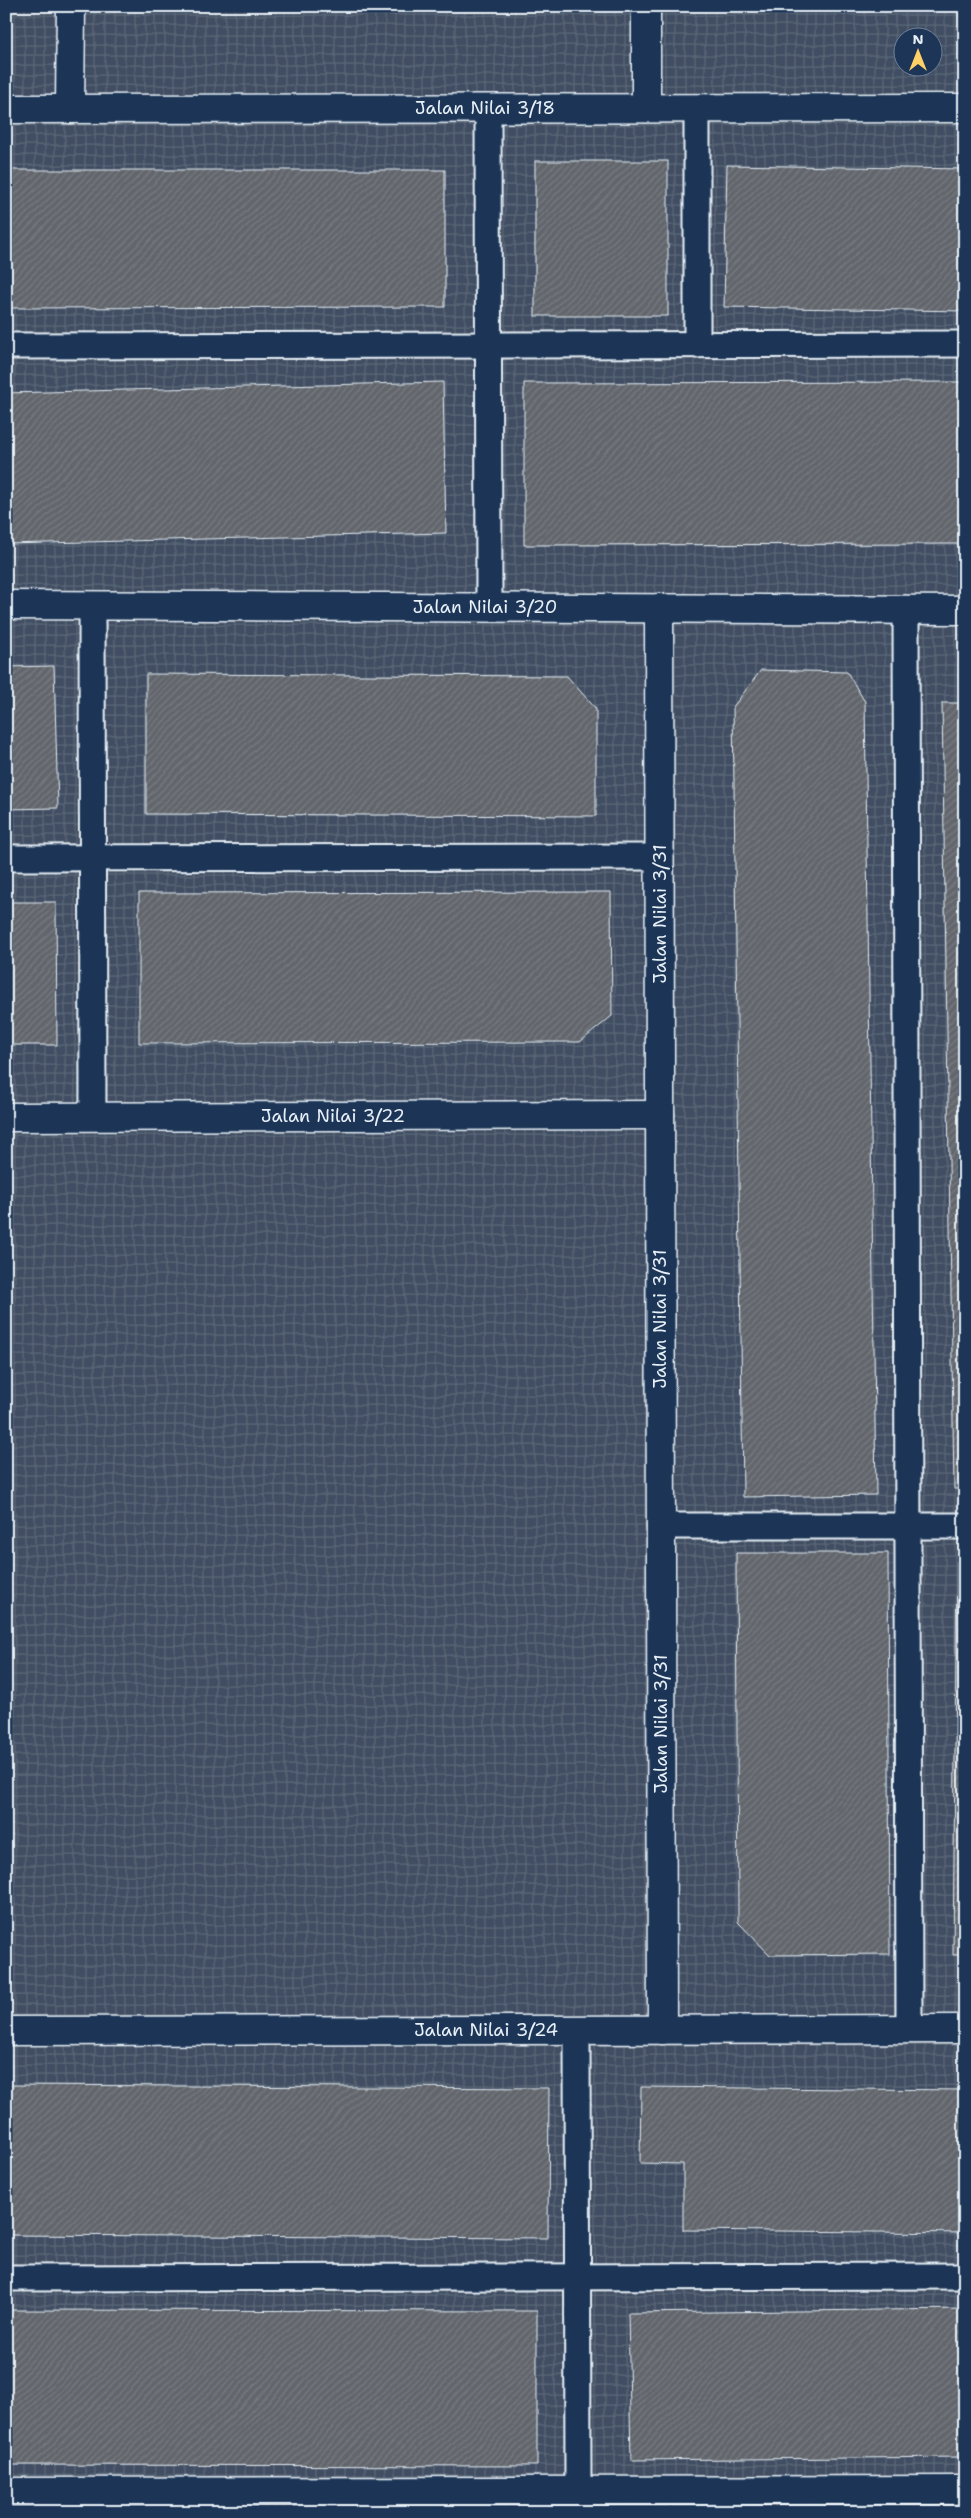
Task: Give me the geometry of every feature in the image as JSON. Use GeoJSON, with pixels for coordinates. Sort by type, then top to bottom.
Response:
{"type":"FeatureCollection","features":[{"type":"Feature","properties":{"kind":"street"},"geometry":{"type":"LineString","coordinates":[[70,109],[71,6]]}},
{"type":"Feature","properties":{"kind":"street"},"geometry":{"type":"LineString","coordinates":[[646,6],[646,108]]}},
{"type":"Feature","properties":{"kind":"street","name":"Jalan Nilai 3/18"},"geometry":{"type":"LineString","coordinates":[[6,109],[965,108]]}},
{"type":"Feature","properties":{"kind":"street","name":"Jalan Nilai 3/20"},"geometry":{"type":"LineString","coordinates":[[6,605],[965,610]]}},
{"type":"Feature","properties":{"kind":"street","name":"Jalan Nilai 3/31"},"geometry":{"type":"LineString","coordinates":[[659,608],[662,2030]]}},
{"type":"Feature","properties":{"kind":"street","name":"Jalan Nilai 3/22"},"geometry":{"type":"LineString","coordinates":[[6,1117],[660,1115]]}},
{"type":"Feature","properties":{"kind":"street","name":"Jalan Nilai 3/24"},"geometry":{"type":"LineString","coordinates":[[6,2031],[965,2029]]}},
{"type":"Feature","properties":{"kind":"street"},"geometry":{"type":"LineString","coordinates":[[6,2492],[965,2490]]}},
{"type":"Feature","properties":{"kind":"lane"},"geometry":{"type":"LineString","coordinates":[[488,108],[490,607]]}},
{"type":"Feature","properties":{"kind":"lane"},"geometry":{"type":"LineString","coordinates":[[696,108],[696,344]]}},
{"type":"Feature","properties":{"kind":"lane"},"geometry":{"type":"LineString","coordinates":[[6,346],[965,344]]}},
{"type":"Feature","properties":{"kind":"lane"},"geometry":{"type":"LineString","coordinates":[[92,605],[93,1117]]}},
{"type":"Feature","properties":{"kind":"lane"},"geometry":{"type":"LineString","coordinates":[[906,609],[909,2029]]}},
{"type":"Feature","properties":{"kind":"lane"},"geometry":{"type":"LineString","coordinates":[[6,858],[660,857]]}},
{"type":"Feature","properties":{"kind":"lane"},"geometry":{"type":"LineString","coordinates":[[660,1526],[965,1526]]}},
{"type":"Feature","properties":{"kind":"lane"},"geometry":{"type":"LineString","coordinates":[[577,2030],[578,2491]]}},
{"type":"Feature","properties":{"kind":"lane"},"geometry":{"type":"LineString","coordinates":[[6,2278],[965,2276]]}},
{"type":"Feature","properties":{"kind":"shaded area"},"geometry":{"type":"Polygon","coordinates":[[[6,6],[965,6],[965,2512],[6,2512],[6,6]]]}},
{"type":"Feature","properties":{"kind":"building"},"geometry":{"type":"Polygon","coordinates":[[[535,161],[668,161],[668,316],[535,316],[535,161]]]}},
{"type":"Feature","properties":{"kind":"building"},"geometry":{"type":"Polygon","coordinates":[[[727,165],[965,169],[965,311],[724,307],[727,165]]]}},
{"type":"Feature","properties":{"kind":"building"},"geometry":{"type":"Polygon","coordinates":[[[6,170],[445,170],[445,307],[6,308],[6,170]]]}},
{"type":"Feature","properties":{"kind":"building"},"geometry":{"type":"Polygon","coordinates":[[[443,382],[446,533],[6,544],[6,393],[443,382]]]}},
{"type":"Feature","properties":{"kind":"building"},"geometry":{"type":"Polygon","coordinates":[[[965,382],[965,544],[524,545],[524,383],[965,382]]]}},
{"type":"Feature","properties":{"kind":"building"},"geometry":{"type":"Polygon","coordinates":[[[54,666],[58,808],[6,809],[6,667],[54,666]]]}},
{"type":"Feature","properties":{"kind":"building"},"geometry":{"type":"Polygon","coordinates":[[[761,670],[847,672],[865,702],[876,1495],[743,1497],[733,707],[761,670]]]}},
{"type":"Feature","properties":{"kind":"building"},"geometry":{"type":"Polygon","coordinates":[[[146,674],[567,676],[596,709],[596,816],[146,814],[146,674]]]}},
{"type":"Feature","properties":{"kind":"building"},"geometry":{"type":"Polygon","coordinates":[[[942,703],[965,703],[965,1489],[954,1489],[942,703]]]}},
{"type":"Feature","properties":{"kind":"building"},"geometry":{"type":"Polygon","coordinates":[[[611,892],[612,1016],[580,1042],[139,1043],[139,893],[611,892]]]}},
{"type":"Feature","properties":{"kind":"building"},"geometry":{"type":"Polygon","coordinates":[[[6,902],[56,902],[57,1045],[6,1045],[6,902]]]}},
{"type":"Feature","properties":{"kind":"building"},"geometry":{"type":"Polygon","coordinates":[[[736,1553],[888,1553],[890,1954],[770,1955],[738,1922],[736,1553]]]}},
{"type":"Feature","properties":{"kind":"building"},"geometry":{"type":"Polygon","coordinates":[[[957,1561],[965,1561],[965,1955],[953,1955],[957,1561]]]}},
{"type":"Feature","properties":{"kind":"building"},"geometry":{"type":"Polygon","coordinates":[[[6,2085],[549,2088],[548,2238],[6,2235],[6,2085]]]}},
{"type":"Feature","properties":{"kind":"building"},"geometry":{"type":"Polygon","coordinates":[[[641,2087],[965,2090],[965,2233],[683,2230],[683,2164],[640,2163],[641,2087]]]}},
{"type":"Feature","properties":{"kind":"building"},"geometry":{"type":"Polygon","coordinates":[[[965,2309],[965,2457],[631,2460],[628,2313],[965,2309]]]}},
{"type":"Feature","properties":{"kind":"building"},"geometry":{"type":"Polygon","coordinates":[[[6,2310],[537,2311],[537,2466],[6,2465],[6,2310]]]}}]}
